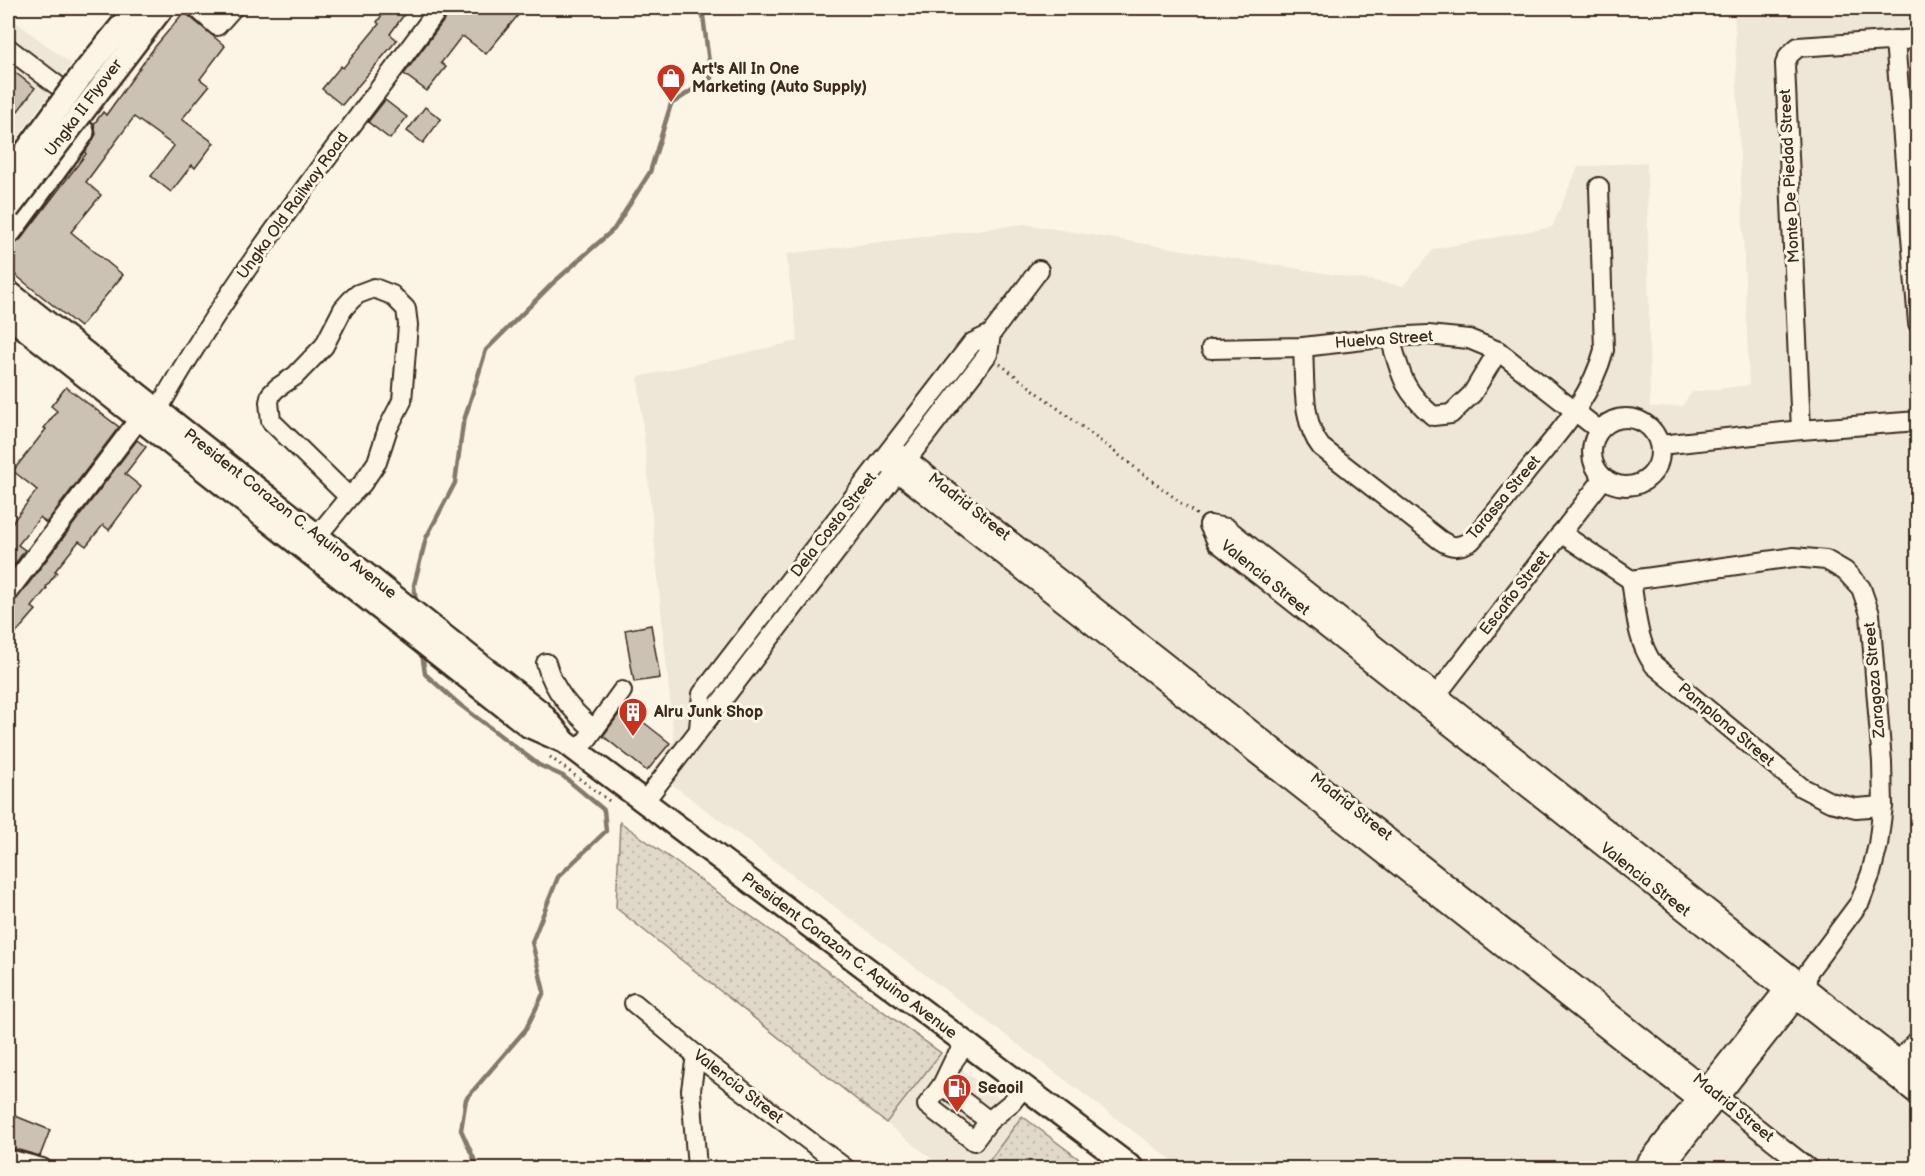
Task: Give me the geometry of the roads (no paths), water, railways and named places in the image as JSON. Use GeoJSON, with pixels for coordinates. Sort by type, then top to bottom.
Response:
{"type":"FeatureCollection","features":[{"type":"Feature","properties":{"kind":"highway"},"geometry":{"type":"LineString","coordinates":[[8,159],[125,8]]}},
{"type":"Feature","properties":{"kind":"highway"},"geometry":{"type":"LineString","coordinates":[[8,230],[176,8]]}},
{"type":"Feature","properties":{"kind":"highway"},"geometry":{"type":"LineString","coordinates":[[67,82],[104,101]]}},
{"type":"Feature","properties":{"kind":"highway"},"geometry":{"type":"LineString","coordinates":[[8,192],[30,158],[34,125]]}},
{"type":"Feature","properties":{"kind":"main road","name":"Ungka II Flyover"},"geometry":{"type":"LineString","coordinates":[[8,176],[82,75],[136,8]]}},
{"type":"Feature","properties":{"kind":"main road","name":"Ungka II Flyover"},"geometry":{"type":"LineString","coordinates":[[8,209],[162,8]]}},
{"type":"Feature","properties":{"kind":"main road","name":"President Corazon C. Aquino Avenue"},"geometry":{"type":"LineString","coordinates":[[8,292],[149,415],[432,651],[572,747],[966,1044],[1119,1164]]}},
{"type":"Feature","properties":{"kind":"main road","name":"President Corazon C. Aquino Avenue"},"geometry":{"type":"LineString","coordinates":[[8,315],[318,536],[429,624],[534,719]]}},
{"type":"Feature","properties":{"kind":"street"},"geometry":{"type":"LineString","coordinates":[[207,11],[217,27],[233,8]]}},
{"type":"Feature","properties":{"kind":"street","name":"Ungka Old Railway Road"},"geometry":{"type":"LineString","coordinates":[[8,592],[149,415],[258,251],[439,8]]}},
{"type":"Feature","properties":{"kind":"street","name":"Monte De Piedad Street"},"geometry":{"type":"LineString","coordinates":[[1801,430],[1785,64],[1789,55],[1798,47],[1917,39]]}},
{"type":"Feature","properties":{"kind":"street"},"geometry":{"type":"LineString","coordinates":[[1895,40],[1917,323]]}},
{"type":"Feature","properties":{"kind":"street"},"geometry":{"type":"LineString","coordinates":[[8,48],[67,82]]}},
{"type":"Feature","properties":{"kind":"street","name":"Tarassa Street"},"geometry":{"type":"LineString","coordinates":[[1302,347],[1308,424],[1313,438],[1330,456],[1424,529],[1451,547],[1462,546],[1471,541],[1575,411],[1594,380],[1604,350],[1599,187]]}},
{"type":"Feature","properties":{"kind":"street","name":"Dela Costa Street"},"geometry":{"type":"LineString","coordinates":[[699,729],[702,694],[972,343],[991,334],[1040,270]]}},
{"type":"Feature","properties":{"kind":"street"},"geometry":{"type":"LineString","coordinates":[[318,536],[362,484],[377,462],[388,428],[402,401],[408,325],[406,309],[392,295],[374,288],[358,294],[351,300],[343,309],[324,346],[295,376],[271,394],[269,402],[271,421],[349,497]]}},
{"type":"Feature","properties":{"kind":"street","name":"Dela Costa Street"},"geometry":{"type":"LineString","coordinates":[[644,802],[988,354],[991,334]]}},
{"type":"Feature","properties":{"kind":"street","name":"Huelva Street"},"geometry":{"type":"LineString","coordinates":[[1211,349],[1302,347],[1428,335],[1469,339],[1498,351],[1599,430]]}},
{"type":"Feature","properties":{"kind":"street"},"geometry":{"type":"LineString","coordinates":[[1390,337],[1403,381],[1416,401],[1433,416],[1451,414],[1472,394],[1498,351]]}},
{"type":"Feature","properties":{"kind":"street"},"geometry":{"type":"LineString","coordinates":[[1617,419],[1638,420],[1647,425],[1660,445],[1658,465],[1653,474],[1635,485],[1613,484],[1597,470],[1592,460],[1591,450],[1599,430],[1607,423],[1617,419]]}},
{"type":"Feature","properties":{"kind":"street"},"geometry":{"type":"LineString","coordinates":[[1660,445],[1801,430],[1917,421]]}},
{"type":"Feature","properties":{"kind":"street","name":"Madrid Street"},"geometry":{"type":"LineString","coordinates":[[888,454],[1708,1099],[1808,1168]]}},
{"type":"Feature","properties":{"kind":"street","name":"Escaño Street"},"geometry":{"type":"LineString","coordinates":[[1432,701],[1604,478]]}},
{"type":"Feature","properties":{"kind":"street","name":"Valencia Street"},"geometry":{"type":"LineString","coordinates":[[1209,525],[1227,528],[1432,701],[1798,985],[1894,1067],[1917,1096]]}},
{"type":"Feature","properties":{"kind":"street"},"geometry":{"type":"LineString","coordinates":[[1561,533],[1631,580]]}},
{"type":"Feature","properties":{"kind":"street","name":"Zaragoza Street"},"geometry":{"type":"LineString","coordinates":[[1631,580],[1794,557],[1826,560],[1845,571],[1861,588],[1870,614],[1882,762],[1882,806],[1878,845],[1860,902],[1708,1099],[1663,1168]]}},
{"type":"Feature","properties":{"kind":"street","name":"Pamplona Street"},"geometry":{"type":"LineString","coordinates":[[1631,580],[1644,652],[1654,665],[1801,787],[1830,802],[1856,808],[1882,806]]}},
{"type":"Feature","properties":{"kind":"street"},"geometry":{"type":"LineString","coordinates":[[546,663],[550,679],[559,694],[571,709],[593,729]]}},
{"type":"Feature","properties":{"kind":"street"},"geometry":{"type":"LineString","coordinates":[[572,747],[593,729],[622,691]]}},
{"type":"Feature","properties":{"kind":"street","name":"Valencia Street"},"geometry":{"type":"LineString","coordinates":[[633,1003],[696,1055],[845,1168]]}},
{"type":"Feature","properties":{"kind":"street"},"geometry":{"type":"LineString","coordinates":[[1894,1067],[1917,1040]]}},
{"type":"Feature","properties":{"kind":"street"},"geometry":{"type":"LineString","coordinates":[[966,1044],[927,1106],[974,1141],[985,1126],[1012,1102],[1023,1088]]}},
{"type":"Feature","properties":{"kind":"street"},"geometry":{"type":"LineString","coordinates":[[696,1055],[691,1090],[697,1168]]}},
{"type":"Feature","properties":{"kind":"street","name":"Valencia Street"},"geometry":{"type":"LineString","coordinates":[[1894,1067],[1917,1075]]}},
{"type":"Feature","properties":{"kind":"street"},"geometry":{"type":"LineString","coordinates":[[938,1090],[985,1126]]}},
{"type":"Feature","properties":{"kind":"street","name":"Zaragoza Street"},"geometry":{"type":"LineString","coordinates":[[1642,1168],[1708,1099]]}},
{"type":"Feature","properties":{"kind":"street"},"geometry":{"type":"LineString","coordinates":[[8,1159],[42,1168]]}},
{"type":"Feature","properties":{"kind":"waterway"},"geometry":{"type":"LineString","coordinates":[[416,603],[414,585],[426,538],[455,483],[463,424],[486,350],[553,283],[614,229],[650,172],[671,104],[711,78],[702,8]]}},
{"type":"Feature","properties":{"kind":"waterway"},"geometry":{"type":"LineString","coordinates":[[422,653],[425,674],[459,704],[539,765],[563,776],[604,810],[606,831],[558,877],[532,942],[544,992],[526,1029],[466,1099],[461,1130],[478,1168]]}},
{"type":"Feature","properties":{"kind":"place","name":"Art's All In One Marketing (Auto Supply)"},"geometry":{"type":"Point","coordinates":[671,104]}},
{"type":"Feature","properties":{"kind":"place","name":"Alru Junk Shop"},"geometry":{"type":"Point","coordinates":[633,738]}},
{"type":"Feature","properties":{"kind":"place","name":"Seaoil"},"geometry":{"type":"Point","coordinates":[957,1114]}}]}
